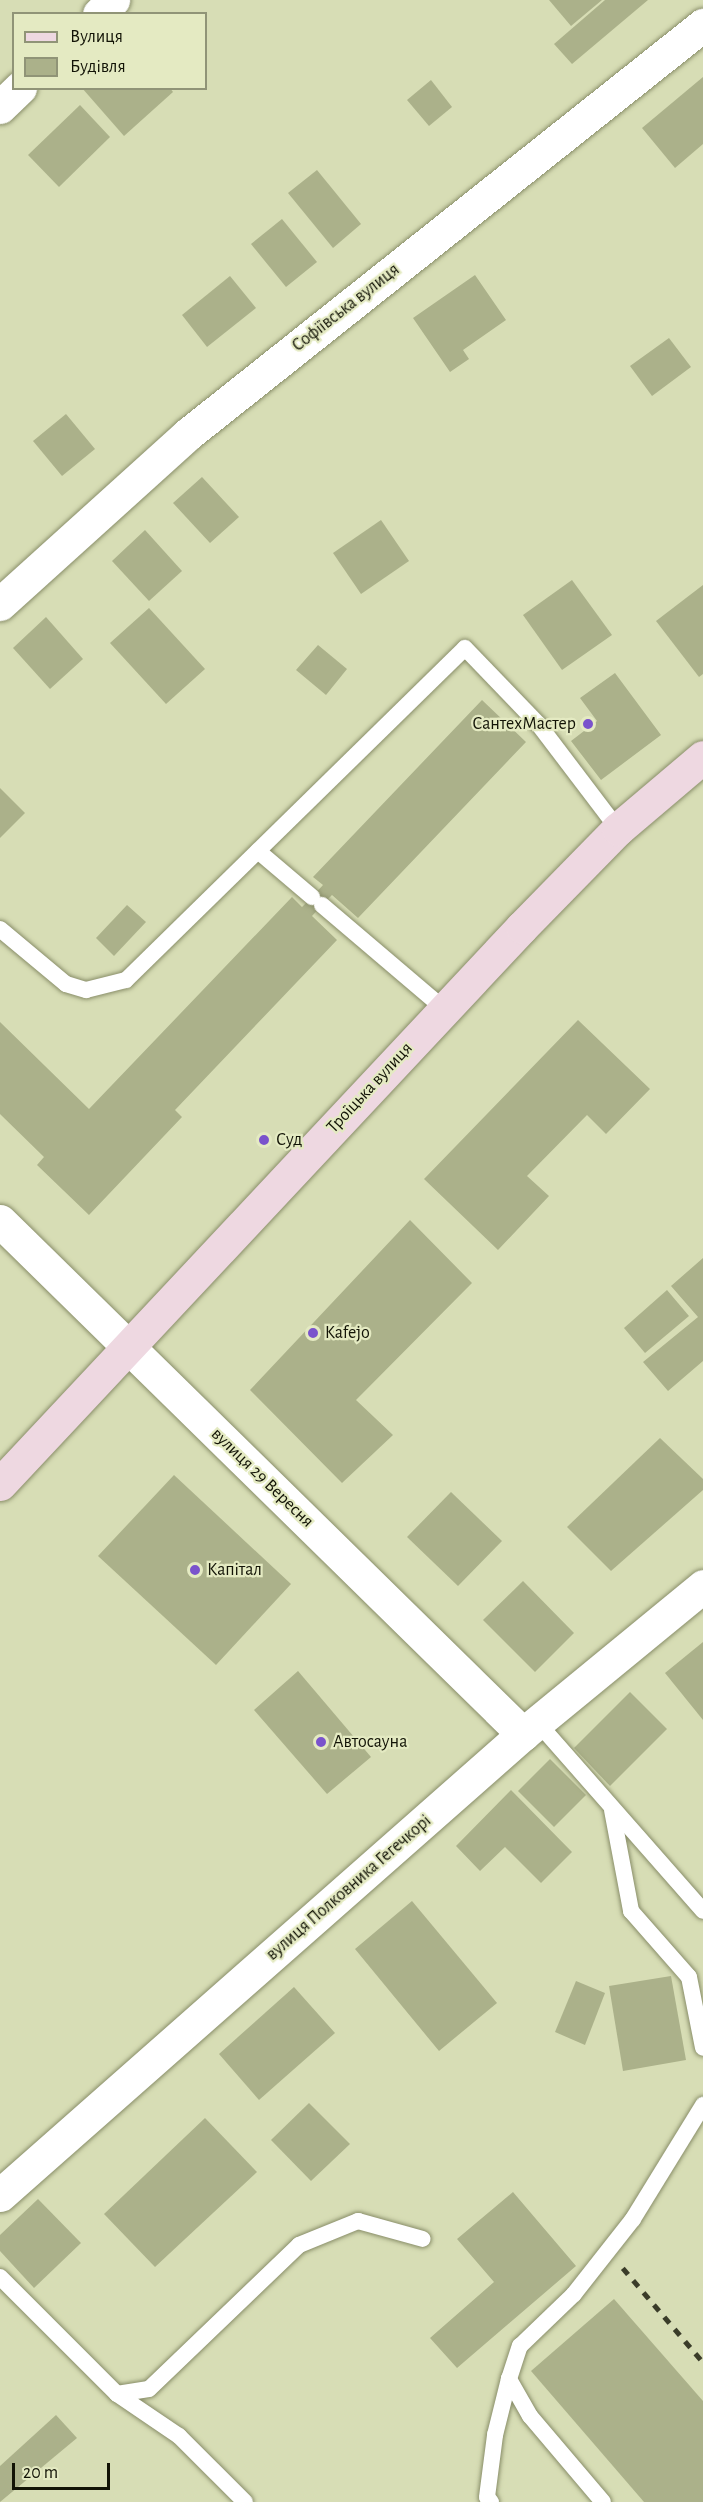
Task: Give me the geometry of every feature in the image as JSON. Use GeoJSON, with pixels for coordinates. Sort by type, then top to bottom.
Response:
{"type":"FeatureCollection","features":[{"type":"Feature","properties":{"kind":"main road","name":"Троїцька вулиця"},"geometry":{"type":"LineString","coordinates":[[0,1484],[127,1344],[618,829],[703,757]]}},
{"type":"Feature","properties":{"kind":"street"},"geometry":{"type":"LineString","coordinates":[[101,12],[113,0]]}},
{"type":"Feature","properties":{"kind":"street","name":"Софіївська вулиця"},"geometry":{"type":"LineString","coordinates":[[0,604],[188,434],[703,25]]}},
{"type":"Feature","properties":{"kind":"street"},"geometry":{"type":"LineString","coordinates":[[0,107],[18,90]]}},
{"type":"Feature","properties":{"kind":"street","name":"вулиця 29 Вересня"},"geometry":{"type":"LineString","coordinates":[[0,1221],[530,1728]]}},
{"type":"Feature","properties":{"kind":"street","name":"вулиця Полковника Гегечкорі"},"geometry":{"type":"LineString","coordinates":[[0,2195],[530,1728],[703,1586]]}},
{"type":"Feature","properties":{"kind":"lane"},"geometry":{"type":"LineString","coordinates":[[0,929],[52,977],[86,990],[126,981],[465,648],[539,725],[618,829]]}},
{"type":"Feature","properties":{"kind":"lane"},"geometry":{"type":"LineString","coordinates":[[258,851],[444,1009]]}},
{"type":"Feature","properties":{"kind":"lane"},"geometry":{"type":"LineString","coordinates":[[530,1728],[612,1810],[703,1911]]}},
{"type":"Feature","properties":{"kind":"lane"},"geometry":{"type":"LineString","coordinates":[[612,1810],[631,1911],[689,1977],[703,2048]]}},
{"type":"Feature","properties":{"kind":"lane"},"geometry":{"type":"LineString","coordinates":[[491,2502],[486,2497],[495,2435],[520,2346],[574,2294],[633,2219],[703,2106]]}},
{"type":"Feature","properties":{"kind":"lane"},"geometry":{"type":"LineString","coordinates":[[117,2394],[149,2389],[300,2245],[358,2221],[423,2239]]}},
{"type":"Feature","properties":{"kind":"lane"},"geometry":{"type":"LineString","coordinates":[[0,2277],[117,2394],[179,2436],[245,2502]]}},
{"type":"Feature","properties":{"kind":"lane"},"geometry":{"type":"LineString","coordinates":[[509,2379],[530,2416],[603,2502]]}},
{"type":"Feature","properties":{"kind":"building"},"geometry":{"type":"Polygon","coordinates":[[[549,0],[602,0],[571,26],[549,0]]]}},
{"type":"Feature","properties":{"kind":"building"},"geometry":{"type":"Polygon","coordinates":[[[605,0],[648,0],[572,64],[554,44],[605,0]]]}},
{"type":"Feature","properties":{"kind":"building"},"geometry":{"type":"Polygon","coordinates":[[[703,77],[703,144],[675,168],[642,128],[703,77]]]}},
{"type":"Feature","properties":{"kind":"building"},"geometry":{"type":"Polygon","coordinates":[[[431,80],[452,107],[429,126],[407,100],[431,80]]]}},
{"type":"Feature","properties":{"kind":"building"},"geometry":{"type":"Polygon","coordinates":[[[84,90],[172,90],[173,92],[124,136],[84,90]]]}},
{"type":"Feature","properties":{"kind":"building"},"geometry":{"type":"Polygon","coordinates":[[[80,105],[110,137],[59,187],[28,155],[80,105]]]}},
{"type":"Feature","properties":{"kind":"building"},"geometry":{"type":"Polygon","coordinates":[[[317,170],[361,224],[333,248],[288,193],[317,170]]]}},
{"type":"Feature","properties":{"kind":"building"},"geometry":{"type":"Polygon","coordinates":[[[282,219],[317,262],[286,287],[251,244],[282,219]]]}},
{"type":"Feature","properties":{"kind":"building"},"geometry":{"type":"Polygon","coordinates":[[[475,275],[506,320],[463,350],[469,359],[450,372],[413,318],[475,275]]]}},
{"type":"Feature","properties":{"kind":"building"},"geometry":{"type":"Polygon","coordinates":[[[230,276],[256,308],[207,347],[182,315],[230,276]]]}},
{"type":"Feature","properties":{"kind":"building"},"geometry":{"type":"Polygon","coordinates":[[[669,338],[691,367],[652,396],[630,366],[669,338]]]}},
{"type":"Feature","properties":{"kind":"building"},"geometry":{"type":"Polygon","coordinates":[[[66,414],[95,449],[62,476],[33,441],[66,414]]]}},
{"type":"Feature","properties":{"kind":"building"},"geometry":{"type":"Polygon","coordinates":[[[202,477],[239,517],[210,543],[173,503],[202,477]]]}},
{"type":"Feature","properties":{"kind":"building"},"geometry":{"type":"Polygon","coordinates":[[[381,520],[409,561],[361,594],[333,553],[381,520]]]}},
{"type":"Feature","properties":{"kind":"building"},"geometry":{"type":"Polygon","coordinates":[[[145,530],[182,571],[149,601],[112,561],[145,530]]]}},
{"type":"Feature","properties":{"kind":"building"},"geometry":{"type":"Polygon","coordinates":[[[572,580],[612,635],[562,670],[523,615],[572,580]]]}},
{"type":"Feature","properties":{"kind":"building"},"geometry":{"type":"Polygon","coordinates":[[[703,585],[703,674],[699,677],[656,621],[703,585]]]}},
{"type":"Feature","properties":{"kind":"building"},"geometry":{"type":"Polygon","coordinates":[[[149,608],[205,669],[166,704],[110,643],[149,608]]]}},
{"type":"Feature","properties":{"kind":"building"},"geometry":{"type":"Polygon","coordinates":[[[46,617],[83,659],[50,689],[13,648],[46,617]]]}},
{"type":"Feature","properties":{"kind":"building"},"geometry":{"type":"Polygon","coordinates":[[[318,645],[347,669],[326,695],[296,670],[318,645]]]}},
{"type":"Feature","properties":{"kind":"building"},"geometry":{"type":"Polygon","coordinates":[[[615,673],[661,735],[601,780],[571,741],[597,721],[580,698],[615,673]]]}},
{"type":"Feature","properties":{"kind":"building"},"geometry":{"type":"Polygon","coordinates":[[[482,700],[526,742],[358,918],[332,895],[322,905],[312,916],[337,940],[175,1110],[182,1117],[89,1215],[37,1165],[44,1157],[0,1114],[0,1022],[89,1109],[292,897],[302,907],[312,897],[323,885],[313,877],[482,700]]]}},
{"type":"Feature","properties":{"kind":"building"},"geometry":{"type":"Polygon","coordinates":[[[0,788],[25,813],[0,838],[0,788]]]}},
{"type":"Feature","properties":{"kind":"building"},"geometry":{"type":"Polygon","coordinates":[[[127,905],[146,922],[114,956],[96,938],[127,905]]]}},
{"type":"Feature","properties":{"kind":"building"},"geometry":{"type":"Polygon","coordinates":[[[578,1020],[650,1089],[606,1134],[587,1115],[527,1176],[549,1196],[498,1250],[424,1179],[578,1020]]]}},
{"type":"Feature","properties":{"kind":"building"},"geometry":{"type":"Polygon","coordinates":[[[410,1220],[472,1283],[356,1400],[393,1435],[342,1483],[250,1390],[410,1220]]]}},
{"type":"Feature","properties":{"kind":"building"},"geometry":{"type":"Polygon","coordinates":[[[703,1258],[703,1361],[668,1391],[643,1362],[698,1317],[671,1286],[703,1258]]]}},
{"type":"Feature","properties":{"kind":"building"},"geometry":{"type":"Polygon","coordinates":[[[667,1290],[689,1316],[645,1353],[624,1328],[667,1290]]]}},
{"type":"Feature","properties":{"kind":"building"},"geometry":{"type":"Polygon","coordinates":[[[660,1438],[703,1479],[703,1490],[611,1571],[567,1527],[660,1438]]]}},
{"type":"Feature","properties":{"kind":"building","name":"Капітал"},"geometry":{"type":"Polygon","coordinates":[[[174,1475],[291,1584],[216,1665],[98,1556],[174,1475]]]}},
{"type":"Feature","properties":{"kind":"building"},"geometry":{"type":"Polygon","coordinates":[[[451,1492],[502,1541],[458,1586],[407,1537],[451,1492]]]}},
{"type":"Feature","properties":{"kind":"building"},"geometry":{"type":"Polygon","coordinates":[[[523,1581],[574,1633],[535,1672],[483,1620],[523,1581]]]}},
{"type":"Feature","properties":{"kind":"building"},"geometry":{"type":"Polygon","coordinates":[[[703,1642],[703,1720],[665,1673],[703,1642]]]}},
{"type":"Feature","properties":{"kind":"building","name":"Автосауна"},"geometry":{"type":"Polygon","coordinates":[[[298,1671],[371,1757],[327,1794],[254,1710],[298,1671]]]}},
{"type":"Feature","properties":{"kind":"building"},"geometry":{"type":"Polygon","coordinates":[[[630,1692],[667,1729],[610,1786],[574,1748],[630,1692]]]}},
{"type":"Feature","properties":{"kind":"building"},"geometry":{"type":"Polygon","coordinates":[[[550,1759],[586,1795],[554,1827],[518,1791],[550,1759]]]}},
{"type":"Feature","properties":{"kind":"building"},"geometry":{"type":"Polygon","coordinates":[[[511,1790],[572,1852],[541,1883],[505,1847],[480,1871],[456,1846],[511,1790]]]}},
{"type":"Feature","properties":{"kind":"building"},"geometry":{"type":"Polygon","coordinates":[[[412,1901],[497,2003],[439,2051],[355,1949],[412,1901]]]}},
{"type":"Feature","properties":{"kind":"building"},"geometry":{"type":"Polygon","coordinates":[[[671,1976],[686,2060],[623,2071],[609,1986],[671,1976]]]}},
{"type":"Feature","properties":{"kind":"building"},"geometry":{"type":"Polygon","coordinates":[[[576,1981],[605,1993],[585,2045],[555,2032],[576,1981]]]}},
{"type":"Feature","properties":{"kind":"building"},"geometry":{"type":"Polygon","coordinates":[[[294,1987],[335,2033],[259,2100],[219,2054],[294,1987]]]}},
{"type":"Feature","properties":{"kind":"building"},"geometry":{"type":"Polygon","coordinates":[[[309,2103],[350,2144],[311,2181],[271,2140],[309,2103]]]}},
{"type":"Feature","properties":{"kind":"building"},"geometry":{"type":"Polygon","coordinates":[[[205,2118],[257,2172],[155,2267],[104,2214],[205,2118]]]}},
{"type":"Feature","properties":{"kind":"building"},"geometry":{"type":"Polygon","coordinates":[[[513,2192],[576,2266],[457,2368],[430,2338],[494,2282],[457,2239],[513,2192]]]}},
{"type":"Feature","properties":{"kind":"building"},"geometry":{"type":"Polygon","coordinates":[[[38,2199],[81,2243],[34,2288],[0,2251],[0,2235],[38,2199]]]}},
{"type":"Feature","properties":{"kind":"building"},"geometry":{"type":"Polygon","coordinates":[[[614,2299],[703,2401],[703,2502],[644,2502],[531,2371],[614,2299]]]}},
{"type":"Feature","properties":{"kind":"building"},"geometry":{"type":"Polygon","coordinates":[[[56,2415],[77,2438],[0,2502],[0,2466],[56,2415]]]}},
{"type":"Feature","properties":{"kind":"railway"},"geometry":{"type":"LineString","coordinates":[[623,2268],[703,2362]]}},
{"type":"Feature","properties":{"kind":"place","name":"СантехМастер"},"geometry":{"type":"Point","coordinates":[588,724]}},
{"type":"Feature","properties":{"kind":"place","name":"Суд"},"geometry":{"type":"Point","coordinates":[264,1140]}},
{"type":"Feature","properties":{"kind":"place","name":"Kafejo"},"geometry":{"type":"Point","coordinates":[313,1333]}},
{"type":"Feature","properties":{"kind":"place","name":"Капітал"},"geometry":{"type":"Point","coordinates":[195,1570]}},
{"type":"Feature","properties":{"kind":"place","name":"Автосауна"},"geometry":{"type":"Point","coordinates":[321,1742]}}]}
